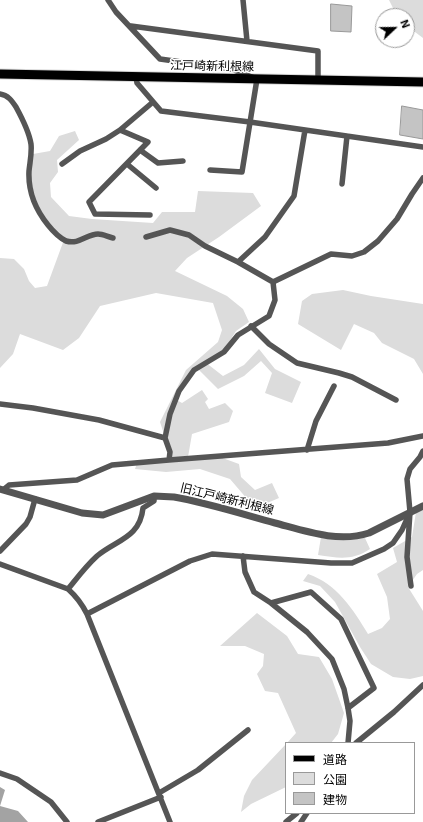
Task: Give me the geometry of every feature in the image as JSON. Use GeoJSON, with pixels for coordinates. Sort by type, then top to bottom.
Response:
{"type":"FeatureCollection","features":[{"type":"Feature","properties":{"kind":"main road","name":"江戸崎新利根線"},"geometry":{"type":"LineString","coordinates":[[0,74],[423,82]]}},
{"type":"Feature","properties":{"kind":"street"},"geometry":{"type":"LineString","coordinates":[[108,0],[116,12],[131,26],[160,59],[231,69],[258,79],[242,172],[210,170]]}},
{"type":"Feature","properties":{"kind":"street"},"geometry":{"type":"LineString","coordinates":[[243,0],[247,41]]}},
{"type":"Feature","properties":{"kind":"street"},"geometry":{"type":"LineString","coordinates":[[131,26],[318,51],[318,80]]}},
{"type":"Feature","properties":{"kind":"street"},"geometry":{"type":"LineString","coordinates":[[136,77],[137,83],[161,111],[250,122],[423,147]]}},
{"type":"Feature","properties":{"kind":"street"},"geometry":{"type":"LineString","coordinates":[[0,94],[9,97],[28,131],[32,157],[29,171],[30,188],[33,201],[39,215],[50,228],[65,240],[75,242],[97,234],[113,238]]}},
{"type":"Feature","properties":{"kind":"street"},"geometry":{"type":"LineString","coordinates":[[62,164],[80,151],[106,139],[120,130],[153,102]]}},
{"type":"Feature","properties":{"kind":"street"},"geometry":{"type":"LineString","coordinates":[[120,130],[148,142],[89,202],[95,214],[150,215]]}},
{"type":"Feature","properties":{"kind":"street"},"geometry":{"type":"LineString","coordinates":[[238,262],[265,238],[294,196],[305,130]]}},
{"type":"Feature","properties":{"kind":"street"},"geometry":{"type":"LineString","coordinates":[[342,184],[347,136]]}},
{"type":"Feature","properties":{"kind":"street"},"geometry":{"type":"LineString","coordinates":[[140,150],[158,163],[183,161]]}},
{"type":"Feature","properties":{"kind":"street"},"geometry":{"type":"LineString","coordinates":[[127,164],[156,188]]}},
{"type":"Feature","properties":{"kind":"street"},"geometry":{"type":"LineString","coordinates":[[273,282],[331,254],[352,256],[364,252],[378,241],[397,219],[423,178]]}},
{"type":"Feature","properties":{"kind":"street"},"geometry":{"type":"LineString","coordinates":[[146,237],[170,230],[189,235],[205,246],[238,262],[273,282]]}},
{"type":"Feature","properties":{"kind":"street"},"geometry":{"type":"LineString","coordinates":[[169,460],[170,452],[165,438],[170,414],[179,391],[194,370],[224,352],[238,335],[269,316],[275,300],[273,282]]}},
{"type":"Feature","properties":{"kind":"street"},"geometry":{"type":"LineString","coordinates":[[251,326],[270,344],[296,363],[352,377],[396,400]]}},
{"type":"Feature","properties":{"kind":"street"},"geometry":{"type":"LineString","coordinates":[[307,450],[316,421],[334,386]]}},
{"type":"Feature","properties":{"kind":"street"},"geometry":{"type":"LineString","coordinates":[[0,404],[34,408],[99,420],[165,438]]}},
{"type":"Feature","properties":{"kind":"street"},"geometry":{"type":"LineString","coordinates":[[1,489],[9,485],[77,480],[112,465],[388,443],[423,436]]}},
{"type":"Feature","properties":{"kind":"street"},"geometry":{"type":"LineString","coordinates":[[411,586],[408,557],[410,512],[407,479],[410,469],[423,452]]}},
{"type":"Feature","properties":{"kind":"street","name":"旧江戸崎新利根線"},"geometry":{"type":"LineString","coordinates":[[1,489],[82,513],[104,515],[154,496],[168,496],[186,499],[311,533],[341,537],[359,536],[369,533],[423,506]]}},
{"type":"Feature","properties":{"kind":"street"},"geometry":{"type":"LineString","coordinates":[[68,589],[98,555],[124,539],[134,530],[142,515],[143,508],[154,501],[154,496]]}},
{"type":"Feature","properties":{"kind":"street"},"geometry":{"type":"LineString","coordinates":[[0,551],[26,524],[30,517],[35,498]]}},
{"type":"Feature","properties":{"kind":"street"},"geometry":{"type":"LineString","coordinates":[[87,614],[190,561],[212,554],[310,562],[352,563],[384,549],[393,542],[402,530],[410,512]]}},
{"type":"Feature","properties":{"kind":"street"},"geometry":{"type":"LineString","coordinates":[[243,556],[246,572],[254,592],[271,603],[307,632],[332,659],[344,689],[348,708],[350,722],[348,742]]}},
{"type":"Feature","properties":{"kind":"street"},"geometry":{"type":"LineString","coordinates":[[0,564],[68,589],[77,596],[87,614],[170,822]]}},
{"type":"Feature","properties":{"kind":"street"},"geometry":{"type":"LineString","coordinates":[[271,603],[311,592],[341,619],[374,688],[348,708]]}},
{"type":"Feature","properties":{"kind":"street"},"geometry":{"type":"LineString","coordinates":[[357,742],[394,712],[423,685]]}},
{"type":"Feature","properties":{"kind":"street"},"geometry":{"type":"LineString","coordinates":[[98,822],[160,795],[198,770],[248,730]]}},
{"type":"Feature","properties":{"kind":"street"},"geometry":{"type":"LineString","coordinates":[[0,773],[17,779],[50,802],[67,822]]}},
{"type":"Feature","properties":{"kind":"street"},"geometry":{"type":"LineString","coordinates":[[286,822],[296,814]]}},
{"type":"Feature","properties":{"kind":"green space"},"geometry":{"type":"Polygon","coordinates":[[[389,0],[423,0],[423,38],[415,32],[415,8],[393,8],[389,0]]]}},
{"type":"Feature","properties":{"kind":"green space"},"geometry":{"type":"Polygon","coordinates":[[[75,131],[79,140],[57,160],[58,172],[50,183],[51,197],[69,216],[153,223],[162,212],[195,212],[198,191],[253,193],[261,206],[219,237],[187,258],[175,271],[227,296],[243,309],[249,322],[236,331],[222,353],[205,362],[223,376],[244,365],[259,349],[275,369],[301,382],[292,403],[265,393],[272,373],[261,361],[244,376],[218,389],[196,367],[175,399],[182,403],[202,390],[208,399],[205,402],[209,409],[225,403],[233,411],[229,422],[192,434],[188,457],[217,456],[239,464],[241,477],[255,490],[272,483],[279,498],[253,509],[248,500],[230,479],[200,469],[166,472],[135,469],[138,460],[169,460],[170,452],[160,422],[186,370],[218,342],[222,330],[213,303],[156,293],[100,306],[79,338],[63,350],[20,334],[13,354],[0,368],[0,258],[14,259],[24,269],[29,281],[35,288],[47,286],[65,237],[57,236],[41,220],[29,175],[33,154],[50,151],[59,136],[75,131]]]}},
{"type":"Feature","properties":{"kind":"green space"},"geometry":{"type":"Polygon","coordinates":[[[343,290],[423,304],[423,374],[414,359],[382,343],[374,333],[354,324],[341,350],[298,324],[302,301],[312,294],[343,290]]]}},
{"type":"Feature","properties":{"kind":"green space"},"geometry":{"type":"Polygon","coordinates":[[[423,509],[423,570],[417,574],[408,587],[423,611],[423,676],[410,679],[393,677],[371,664],[335,602],[320,586],[303,581],[308,574],[328,584],[343,598],[368,634],[382,628],[390,619],[387,597],[377,574],[397,562],[393,548],[412,537],[416,512],[423,509]]]}},
{"type":"Feature","properties":{"kind":"green space"},"geometry":{"type":"Polygon","coordinates":[[[321,537],[345,539],[365,538],[370,549],[363,553],[345,558],[318,555],[321,537]]]}},
{"type":"Feature","properties":{"kind":"green space"},"geometry":{"type":"Polygon","coordinates":[[[257,613],[287,636],[298,654],[319,657],[332,679],[344,713],[338,734],[332,742],[288,742],[296,733],[278,693],[265,691],[257,674],[263,666],[264,654],[245,646],[220,646],[257,613]]]}},
{"type":"Feature","properties":{"kind":"green space"},"geometry":{"type":"Polygon","coordinates":[[[285,745],[285,787],[251,804],[241,812],[244,796],[252,780],[285,745]]]}},
{"type":"Feature","properties":{"kind":"shaded area"},"geometry":{"type":"Polygon","coordinates":[[[0,787],[5,790],[0,806],[0,787]]]}},
{"type":"Feature","properties":{"kind":"shaded area"},"geometry":{"type":"Polygon","coordinates":[[[0,806],[18,811],[28,822],[0,822],[0,806]]]}},
{"type":"Feature","properties":{"kind":"building"},"geometry":{"type":"Polygon","coordinates":[[[331,4],[352,6],[351,32],[331,31],[331,4]]]}},
{"type":"Feature","properties":{"kind":"building"},"geometry":{"type":"Polygon","coordinates":[[[402,106],[423,110],[423,139],[400,135],[402,106]]]}}]}
